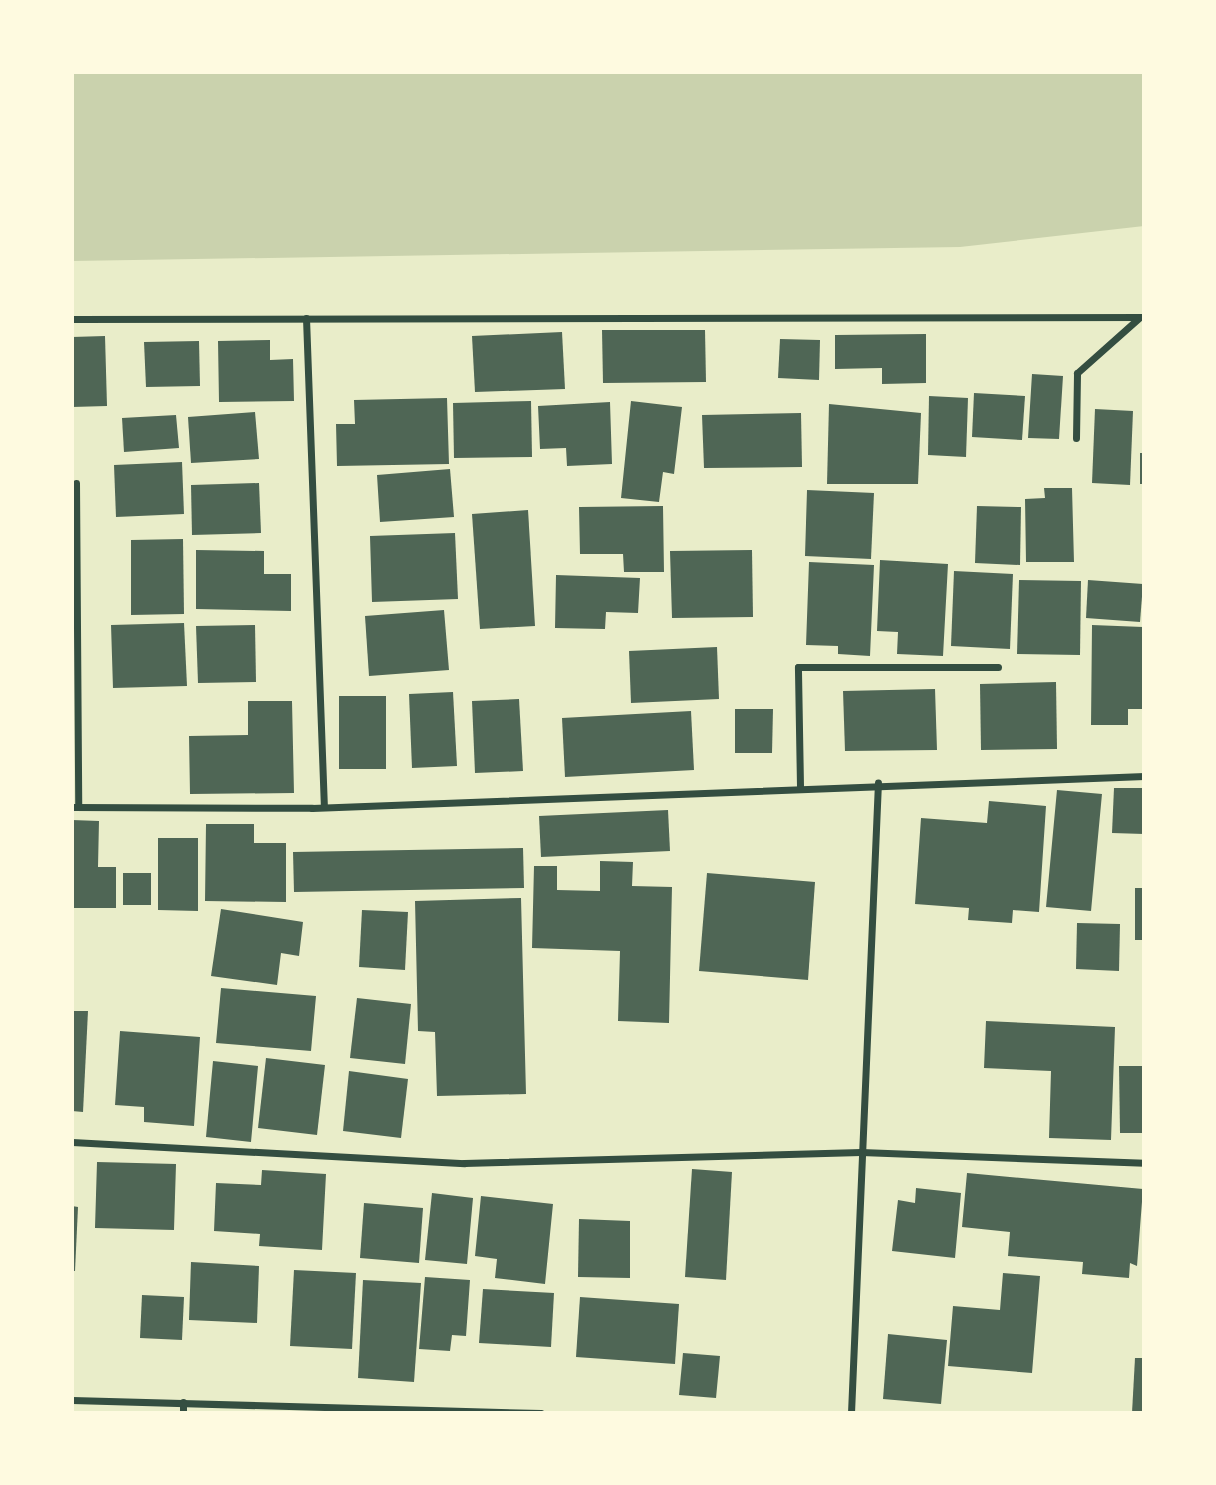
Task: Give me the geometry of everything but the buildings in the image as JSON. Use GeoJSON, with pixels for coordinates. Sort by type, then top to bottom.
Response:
{"type":"FeatureCollection","features":[{"type":"Feature","properties":{"kind":"street"},"geometry":{"type":"LineString","coordinates":[[306,317],[324,807]]}},
{"type":"Feature","properties":{"kind":"street"},"geometry":{"type":"LineString","coordinates":[[72,318],[1142,317]]}},
{"type":"Feature","properties":{"kind":"street"},"geometry":{"type":"LineString","coordinates":[[1076,438],[1077,373],[1142,317]]}},
{"type":"Feature","properties":{"kind":"street"},"geometry":{"type":"LineString","coordinates":[[76,483],[75,807],[324,807],[878,783],[1144,776]]}},
{"type":"Feature","properties":{"kind":"street"},"geometry":{"type":"LineString","coordinates":[[800,786],[798,667],[998,667]]}},
{"type":"Feature","properties":{"kind":"street"},"geometry":{"type":"LineString","coordinates":[[850,1413],[878,783]]}},
{"type":"Feature","properties":{"kind":"street"},"geometry":{"type":"LineString","coordinates":[[72,1142],[464,1163],[862,1152],[1144,1163]]}},
{"type":"Feature","properties":{"kind":"street"},"geometry":{"type":"LineString","coordinates":[[72,1400],[541,1413]]}},
{"type":"Feature","properties":{"kind":"street"},"geometry":{"type":"LineString","coordinates":[[183,1402],[183,1413]]}},
{"type":"Feature","properties":{"kind":"green space"},"geometry":{"type":"Polygon","coordinates":[[[72,72],[1144,72],[1144,226],[960,247],[72,261],[72,72]]]}}]}
